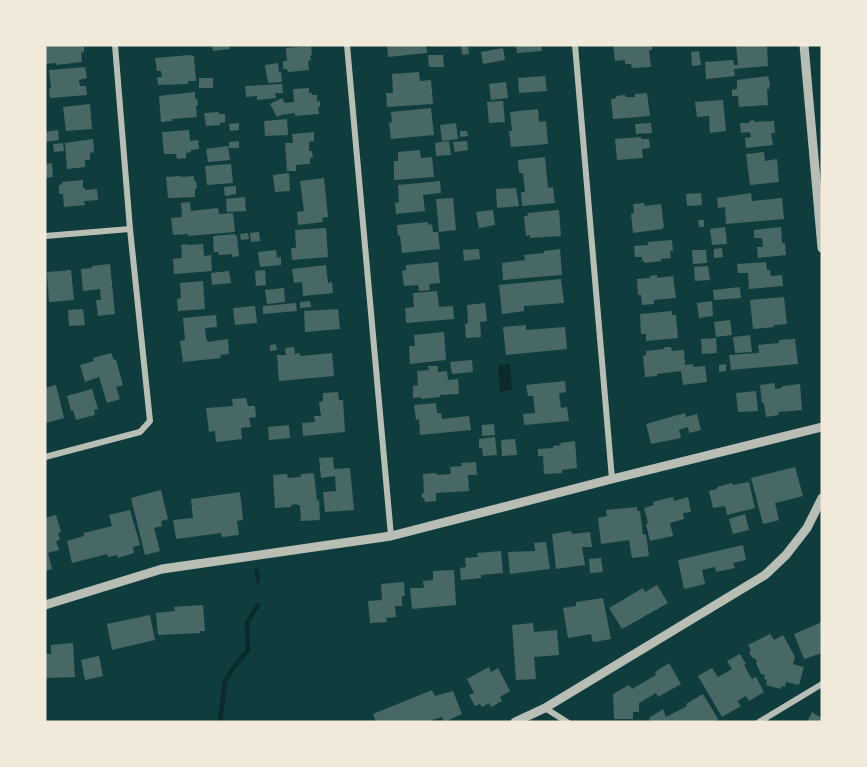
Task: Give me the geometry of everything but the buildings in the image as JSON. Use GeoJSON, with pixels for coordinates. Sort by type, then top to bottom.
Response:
{"type":"FeatureCollection","features":[{"type":"Feature","properties":{"kind":"street"},"geometry":{"type":"LineString","coordinates":[[45,457],[140,432],[150,421],[130,229],[115,45]]}},
{"type":"Feature","properties":{"kind":"street"},"geometry":{"type":"LineString","coordinates":[[347,45],[391,536]]}},
{"type":"Feature","properties":{"kind":"street"},"geometry":{"type":"LineString","coordinates":[[575,45],[612,479]]}},
{"type":"Feature","properties":{"kind":"street"},"geometry":{"type":"LineString","coordinates":[[804,45],[822,248]]}},
{"type":"Feature","properties":{"kind":"street"},"geometry":{"type":"LineString","coordinates":[[45,236],[130,229]]}},
{"type":"Feature","properties":{"kind":"street"},"geometry":{"type":"LineString","coordinates":[[45,605],[162,569],[391,536],[822,427]]}},
{"type":"Feature","properties":{"kind":"street"},"geometry":{"type":"LineString","coordinates":[[515,722],[544,708],[765,575],[786,555],[807,528],[822,498]]}},
{"type":"Feature","properties":{"kind":"street"},"geometry":{"type":"LineString","coordinates":[[759,722],[822,684]]}},
{"type":"Feature","properties":{"kind":"street"},"geometry":{"type":"LineString","coordinates":[[544,708],[567,722]]}},
{"type":"Feature","properties":{"kind":"water"},"geometry":{"type":"Polygon","coordinates":[[[510,364],[512,390],[500,392],[498,365],[510,364]]]}},
{"type":"Feature","properties":{"kind":"waterway"},"geometry":{"type":"LineString","coordinates":[[257,571],[258,581]]}},
{"type":"Feature","properties":{"kind":"waterway"},"geometry":{"type":"LineString","coordinates":[[220,722],[225,682],[248,650],[247,623],[258,605]]}}]}
